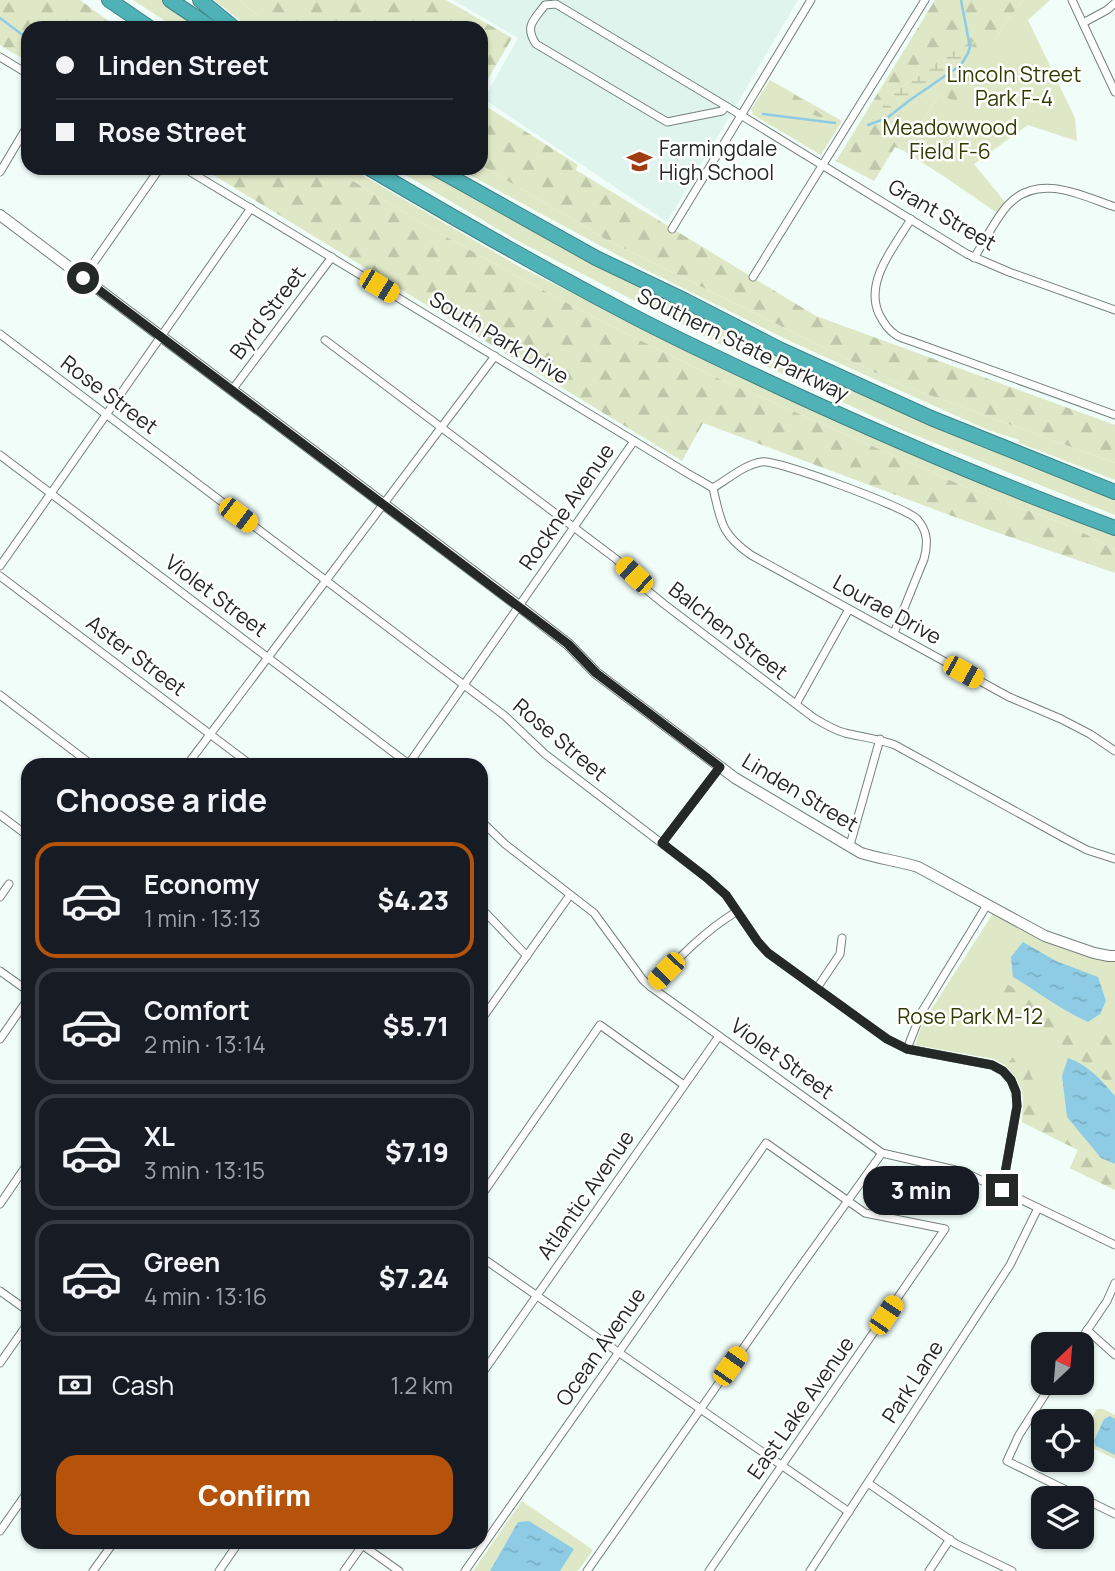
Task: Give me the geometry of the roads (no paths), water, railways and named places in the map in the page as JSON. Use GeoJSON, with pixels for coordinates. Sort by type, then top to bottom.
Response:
{"type":"FeatureCollection","features":[{"type":"Feature","properties":{"kind":"highway"},"geometry":{"type":"LineString","coordinates":[[109,0],[140,21]]}},
{"type":"Feature","properties":{"kind":"highway"},"geometry":{"type":"LineString","coordinates":[[170,0],[202,21]]}},
{"type":"Feature","properties":{"kind":"highway"},"geometry":{"type":"LineString","coordinates":[[200,0],[226,21]]}},
{"type":"Feature","properties":{"kind":"highway","name":"Southern State Parkway"},"geometry":{"type":"LineString","coordinates":[[381,175],[629,315],[739,368],[967,470],[1115,528]]}},
{"type":"Feature","properties":{"kind":"highway","name":"Southern State Parkway"},"geometry":{"type":"LineString","coordinates":[[448,175],[596,258],[779,349],[931,418],[1115,492]]}},
{"type":"Feature","properties":{"kind":"street"},"geometry":{"type":"LineString","coordinates":[[672,229],[811,0]]}},
{"type":"Feature","properties":{"kind":"street"},"geometry":{"type":"LineString","coordinates":[[753,278],[925,0]]}},
{"type":"Feature","properties":{"kind":"street"},"geometry":{"type":"LineString","coordinates":[[1072,0],[1115,92]]}},
{"type":"Feature","properties":{"kind":"street"},"geometry":{"type":"LineString","coordinates":[[1083,23],[1115,3]]}},
{"type":"Feature","properties":{"kind":"street","name":"Grant Street"},"geometry":{"type":"LineString","coordinates":[[726,106],[722,111],[667,122],[536,44],[530,34],[530,27],[544,5],[556,4],[726,106],[741,115],[974,258],[1115,310]]}},
{"type":"Feature","properties":{"kind":"street"},"geometry":{"type":"LineString","coordinates":[[0,57],[21,70]]}},
{"type":"Feature","properties":{"kind":"street"},"geometry":{"type":"LineString","coordinates":[[0,172],[21,137]]}},
{"type":"Feature","properties":{"kind":"street"},"geometry":{"type":"LineString","coordinates":[[83,278],[155,175]]}},
{"type":"Feature","properties":{"kind":"street","name":"South Park Drive"},"geometry":{"type":"LineString","coordinates":[[196,175],[713,488]]}},
{"type":"Feature","properties":{"kind":"street"},"geometry":{"type":"LineString","coordinates":[[974,258],[1008,205],[1027,191],[1053,188],[1115,207]]}},
{"type":"Feature","properties":{"kind":"street"},"geometry":{"type":"LineString","coordinates":[[0,566],[251,208]]}},
{"type":"Feature","properties":{"kind":"street","name":"Linden Street"},"geometry":{"type":"LineString","coordinates":[[0,215],[519,606],[568,644],[596,673],[735,778],[861,853],[918,867],[1045,936],[1094,953],[1115,956]]}},
{"type":"Feature","properties":{"kind":"street"},"geometry":{"type":"LineString","coordinates":[[911,219],[877,277],[874,290],[877,310],[883,322],[896,335],[1115,415]]}},
{"type":"Feature","properties":{"kind":"street","name":"Byrd Street"},"geometry":{"type":"LineString","coordinates":[[232,390],[332,257]]}},
{"type":"Feature","properties":{"kind":"street","name":"Rose Street"},"geometry":{"type":"LineString","coordinates":[[0,334],[505,716],[545,754],[707,878],[726,895],[768,953],[887,1039],[907,1049],[992,1065],[1003,1071],[1016,1092],[1017,1106],[1002,1190]]}},
{"type":"Feature","properties":{"kind":"street","name":"Balchen Street"},"geometry":{"type":"LineString","coordinates":[[325,340],[616,559],[664,604],[814,718],[833,729],[880,739],[914,754],[1064,838],[1087,850],[1115,859]]}},
{"type":"Feature","properties":{"kind":"street"},"geometry":{"type":"LineString","coordinates":[[192,758],[495,356]]}},
{"type":"Feature","properties":{"kind":"street","name":"Rockne Avenue"},"geometry":{"type":"LineString","coordinates":[[413,758],[634,441]]}},
{"type":"Feature","properties":{"kind":"street","name":"Violet Street"},"geometry":{"type":"LineString","coordinates":[[0,455],[401,758]]}},
{"type":"Feature","properties":{"kind":"street"},"geometry":{"type":"LineString","coordinates":[[713,488],[751,465],[768,462],[912,514],[924,529],[927,548],[894,633]]}},
{"type":"Feature","properties":{"kind":"street","name":"Lourae Drive"},"geometry":{"type":"LineString","coordinates":[[713,488],[722,525],[728,536],[751,555],[1009,697],[1080,729],[1115,751]]}},
{"type":"Feature","properties":{"kind":"street","name":"Aster Street"},"geometry":{"type":"LineString","coordinates":[[0,576],[242,758]]}},
{"type":"Feature","properties":{"kind":"street"},"geometry":{"type":"LineString","coordinates":[[796,704],[849,609]]}},
{"type":"Feature","properties":{"kind":"street"},"geometry":{"type":"LineString","coordinates":[[0,695],[83,758]]}},
{"type":"Feature","properties":{"kind":"street"},"geometry":{"type":"LineString","coordinates":[[850,845],[880,739]]}},
{"type":"Feature","properties":{"kind":"street"},"geometry":{"type":"LineString","coordinates":[[662,843],[720,767]]}},
{"type":"Feature","properties":{"kind":"street"},"geometry":{"type":"LineString","coordinates":[[0,815],[21,831]]}},
{"type":"Feature","properties":{"kind":"street","name":"Violet Street"},"geometry":{"type":"LineString","coordinates":[[488,828],[594,913],[650,987],[882,1153],[964,1172],[1115,1245]]}},
{"type":"Feature","properties":{"kind":"street"},"geometry":{"type":"LineString","coordinates":[[0,897],[9,884]]}},
{"type":"Feature","properties":{"kind":"street"},"geometry":{"type":"LineString","coordinates":[[488,1010],[570,895]]}},
{"type":"Feature","properties":{"kind":"street"},"geometry":{"type":"LineString","coordinates":[[907,1049],[921,1013],[987,905]]}},
{"type":"Feature","properties":{"kind":"street"},"geometry":{"type":"LineString","coordinates":[[650,987],[696,941],[736,912]]}},
{"type":"Feature","properties":{"kind":"street"},"geometry":{"type":"LineString","coordinates":[[488,915],[527,956]]}},
{"type":"Feature","properties":{"kind":"street"},"geometry":{"type":"LineString","coordinates":[[817,988],[840,954],[842,938]]}},
{"type":"Feature","properties":{"kind":"street"},"geometry":{"type":"LineString","coordinates":[[0,971],[21,986]]}},
{"type":"Feature","properties":{"kind":"street"},"geometry":{"type":"LineString","coordinates":[[0,1039],[21,1009]]}},
{"type":"Feature","properties":{"kind":"street"},"geometry":{"type":"LineString","coordinates":[[488,1186],[600,1025],[684,1085]]}},
{"type":"Feature","properties":{"kind":"street","name":"Atlantic Avenue"},"geometry":{"type":"LineString","coordinates":[[488,1365],[719,1036]]}},
{"type":"Feature","properties":{"kind":"street","name":"Ocean Avenue"},"geometry":{"type":"LineString","coordinates":[[488,1539],[766,1143],[847,1201]]}},
{"type":"Feature","properties":{"kind":"street"},"geometry":{"type":"LineString","coordinates":[[587,1571],[882,1153]]}},
{"type":"Feature","properties":{"kind":"street"},"geometry":{"type":"LineString","coordinates":[[0,1204],[21,1173]]}},
{"type":"Feature","properties":{"kind":"street","name":"East Lake Avenue"},"geometry":{"type":"LineString","coordinates":[[709,1571],[945,1229],[865,1213],[847,1201]]}},
{"type":"Feature","properties":{"kind":"street","name":"Park Lane"},"geometry":{"type":"LineString","coordinates":[[810,1571],[1010,1265],[1038,1208]]}},
{"type":"Feature","properties":{"kind":"street"},"geometry":{"type":"LineString","coordinates":[[488,1262],[849,1512]]}},
{"type":"Feature","properties":{"kind":"street"},"geometry":{"type":"LineString","coordinates":[[1115,1283],[1107,1301],[1087,1330],[1115,1355]]}},
{"type":"Feature","properties":{"kind":"street"},"geometry":{"type":"LineString","coordinates":[[0,1292],[21,1306]]}},
{"type":"Feature","properties":{"kind":"street"},"geometry":{"type":"LineString","coordinates":[[0,1363],[21,1333]]}},
{"type":"Feature","properties":{"kind":"street"},"geometry":{"type":"LineString","coordinates":[[1044,1395],[1018,1434],[1007,1461],[1115,1514]]}},
{"type":"Feature","properties":{"kind":"street"},"geometry":{"type":"LineString","coordinates":[[868,1483],[950,1539],[1012,1571]]}},
{"type":"Feature","properties":{"kind":"street"},"geometry":{"type":"LineString","coordinates":[[0,1531],[21,1500]]}},
{"type":"Feature","properties":{"kind":"street"},"geometry":{"type":"LineString","coordinates":[[929,1571],[950,1539]]}},
{"type":"Feature","properties":{"kind":"street"},"geometry":{"type":"LineString","coordinates":[[93,1571],[109,1549]]}},
{"type":"Feature","properties":{"kind":"street"},"geometry":{"type":"LineString","coordinates":[[219,1571],[234,1549]]}},
{"type":"Feature","properties":{"kind":"street"},"geometry":{"type":"LineString","coordinates":[[344,1571],[357,1549]]}},
{"type":"Feature","properties":{"kind":"street"},"geometry":{"type":"LineString","coordinates":[[369,1549],[399,1571]]}},
{"type":"Feature","properties":{"kind":"street","name":"Ocean Avenue"},"geometry":{"type":"LineString","coordinates":[[466,1571],[481,1549]]}},
{"type":"Feature","properties":{"kind":"water"},"geometry":{"type":"Polygon","coordinates":[[[1023,942],[1056,961],[1098,977],[1106,1001],[1100,1014],[1088,1022],[1013,977],[1011,957],[1023,942]]]}},
{"type":"Feature","properties":{"kind":"water"},"geometry":{"type":"Polygon","coordinates":[[[1068,1058],[1088,1069],[1115,1096],[1115,1164],[1101,1158],[1067,1117],[1062,1076],[1068,1058]]]}},
{"type":"Feature","properties":{"kind":"water"},"geometry":{"type":"Polygon","coordinates":[[[1110,1416],[1115,1419],[1115,1455],[1096,1446],[1094,1441],[1104,1419],[1110,1416]]]}},
{"type":"Feature","properties":{"kind":"water"},"geometry":{"type":"Polygon","coordinates":[[[529,1521],[574,1549],[560,1571],[490,1571],[518,1522],[529,1521]]]}},
{"type":"Feature","properties":{"kind":"waterway"},"geometry":{"type":"LineString","coordinates":[[868,125],[887,118],[961,65],[970,47],[961,0]]}},
{"type":"Feature","properties":{"kind":"waterway"},"geometry":{"type":"LineString","coordinates":[[0,18],[21,34]]}},
{"type":"Feature","properties":{"kind":"waterway"},"geometry":{"type":"LineString","coordinates":[[763,114],[835,123]]}},
{"type":"Feature","properties":{"kind":"place","name":"Farmingdale High School"},"geometry":{"type":"Point","coordinates":[639,161]}},
{"type":"Feature","properties":{"kind":"park label","name":"Lincoln Street Park F-4"},"geometry":{"type":"Point","coordinates":[1014,87]}},
{"type":"Feature","properties":{"kind":"park label","name":"Meadowwood Field F-6"},"geometry":{"type":"Point","coordinates":[950,140]}},
{"type":"Feature","properties":{"kind":"park label","name":"Rose Park M-12"},"geometry":{"type":"Point","coordinates":[970,1017]}}]}
